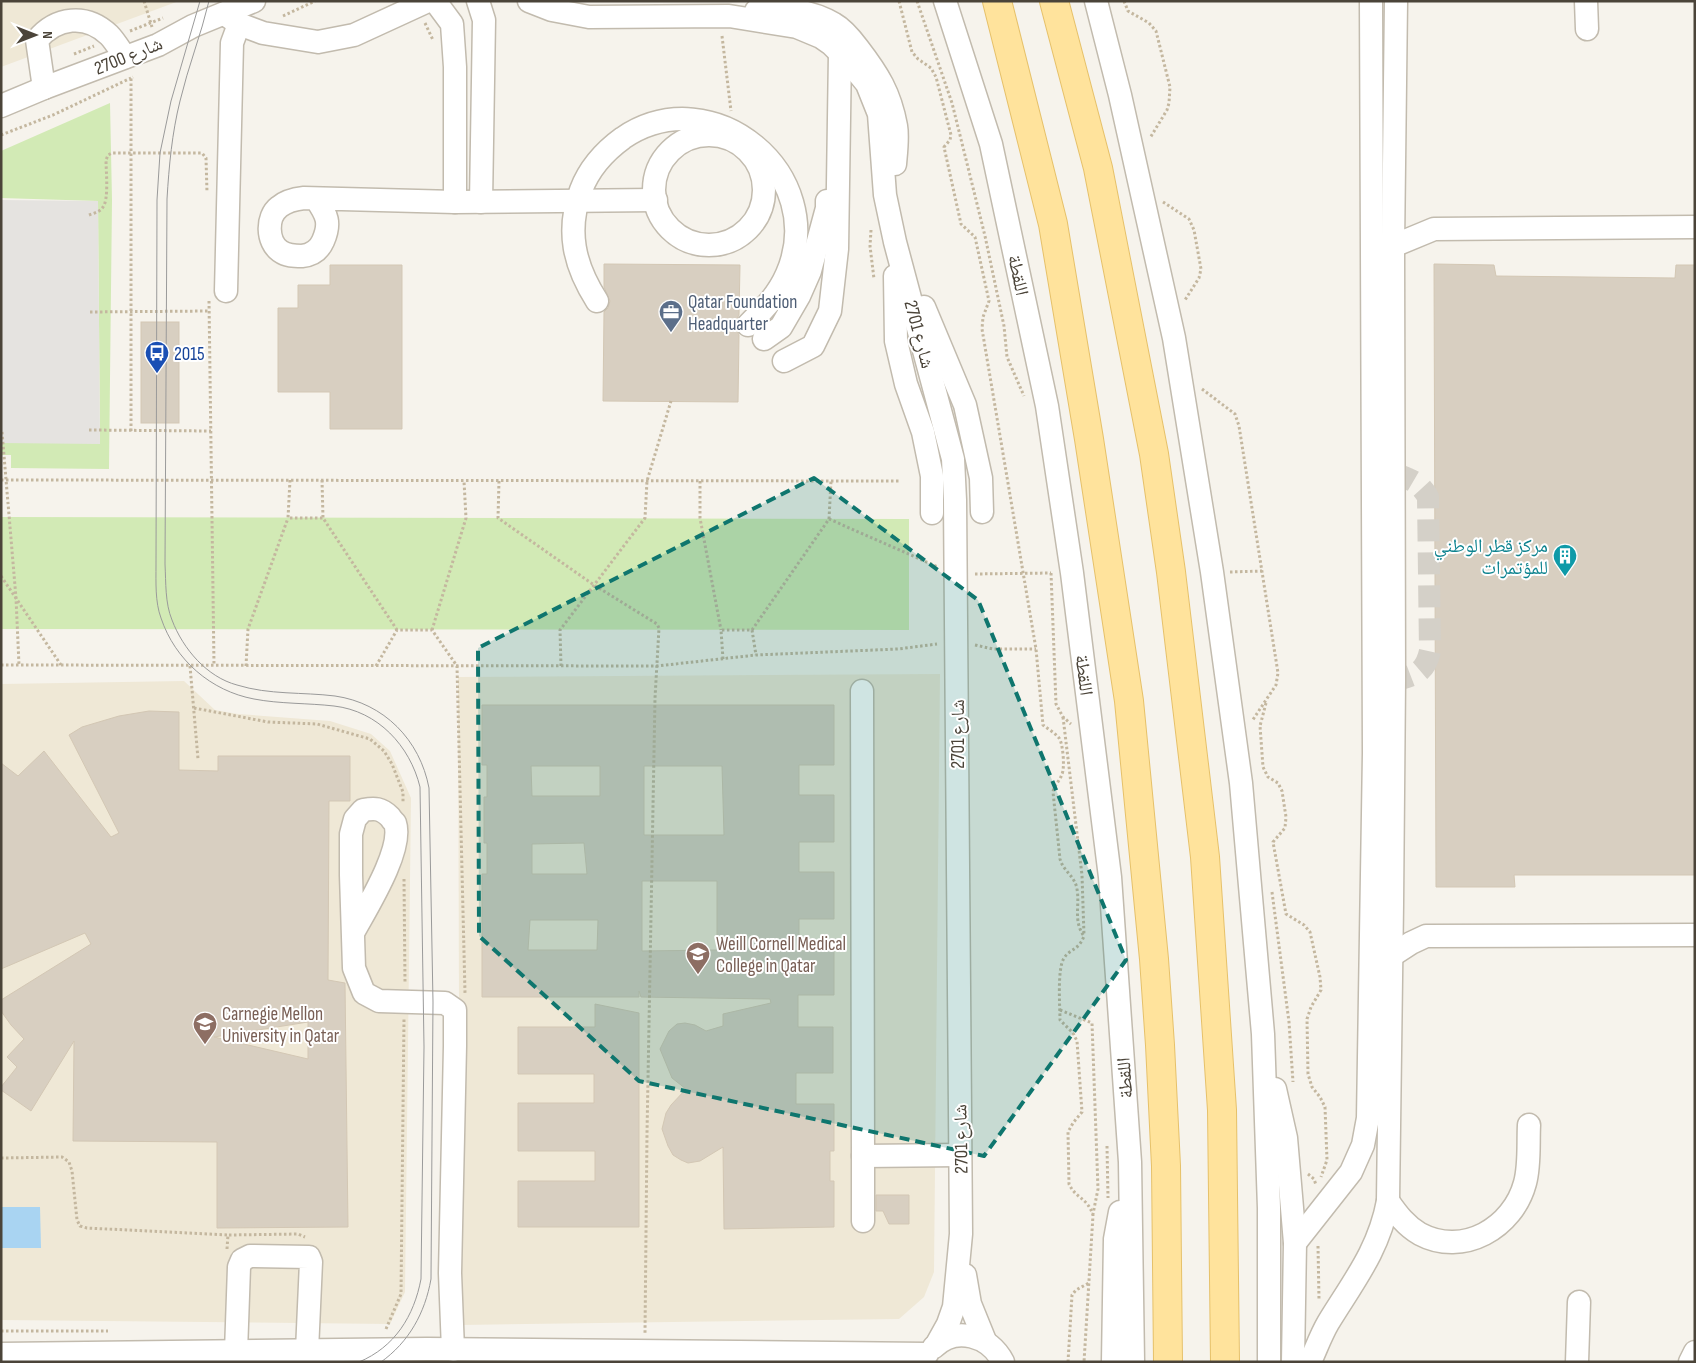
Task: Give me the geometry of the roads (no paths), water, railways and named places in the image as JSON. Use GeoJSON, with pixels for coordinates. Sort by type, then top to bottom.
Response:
{"type":"FeatureCollection","features":[{"type":"Feature","properties":{"kind":"main road","name":"اللقطة"},"geometry":{"type":"LineString","coordinates":[[997,1],[1053,224],[1089,439],[1129,701],[1154,951],[1160,1045],[1166,1166],[1168,1362]]}},
{"type":"Feature","properties":{"kind":"main road"},"geometry":{"type":"LineString","coordinates":[[1054,1],[1098,168],[1154,454],[1172,572],[1205,856],[1222,1100],[1224,1362]]}},
{"type":"Feature","properties":{"kind":"street","name":"شارع 2700"},"geometry":{"type":"LineString","coordinates":[[1,106],[44,88],[131,70],[158,44],[193,26],[232,19],[254,1]]}},
{"type":"Feature","properties":{"kind":"street"},"geometry":{"type":"LineString","coordinates":[[435,1],[452,24],[455,202]]}},
{"type":"Feature","properties":{"kind":"street"},"geometry":{"type":"LineString","coordinates":[[478,1],[484,20],[481,202]]}},
{"type":"Feature","properties":{"kind":"street","name":"اللقطة"},"geometry":{"type":"LineString","coordinates":[[945,1],[991,144],[1047,406],[1072,573],[1110,877],[1130,1162],[1133,1362]]}},
{"type":"Feature","properties":{"kind":"street"},"geometry":{"type":"LineString","coordinates":[[1096,1],[1120,95],[1174,338],[1212,572],[1240,783],[1263,1034],[1269,1208],[1270,1362]]}},
{"type":"Feature","properties":{"kind":"street"},"geometry":{"type":"LineString","coordinates":[[1295,1243],[1351,1172],[1363,1145],[1368,1118],[1374,753],[1371,1]]}},
{"type":"Feature","properties":{"kind":"street"},"geometry":{"type":"LineString","coordinates":[[1586,1],[1587,29]]}},
{"type":"Feature","properties":{"kind":"street","name":"شارع 2701"},"geometry":{"type":"LineString","coordinates":[[532,2],[552,10],[589,17],[728,16],[797,27],[821,37],[836,48],[867,84],[879,114],[885,195],[895,242],[953,459],[955,500],[961,1234],[954,1307],[948,1324],[930,1353]]}},
{"type":"Feature","properties":{"kind":"street"},"geometry":{"type":"LineString","coordinates":[[1310,1362],[1328,1324],[1354,1284],[1375,1245],[1388,1201],[1392,904],[1395,2]]}},
{"type":"Feature","properties":{"kind":"street"},"geometry":{"type":"LineString","coordinates":[[218,291],[232,19],[263,33],[318,42],[354,35],[421,5]]}},
{"type":"Feature","properties":{"kind":"street","name":"شارع 2701"},"geometry":{"type":"LineString","coordinates":[[728,16],[765,9],[797,10],[835,24],[852,40],[876,72],[888,95],[896,128],[895,242]]}},
{"type":"Feature","properties":{"kind":"street"},"geometry":{"type":"LineString","coordinates":[[44,88],[36,40],[44,31],[56,23],[68,21],[91,22],[108,35],[131,70]]}},
{"type":"Feature","properties":{"kind":"street"},"geometry":{"type":"LineString","coordinates":[[764,339],[781,327],[799,296],[810,271],[827,208],[836,48]]}},
{"type":"Feature","properties":{"kind":"street"},"geometry":{"type":"LineString","coordinates":[[784,361],[813,346],[830,310],[837,249],[836,48]]}},
{"type":"Feature","properties":{"kind":"street"},"geometry":{"type":"LineString","coordinates":[[454,57],[483,67]]}},
{"type":"Feature","properties":{"kind":"street"},"geometry":{"type":"LineString","coordinates":[[597,301],[587,286],[575,253],[573,236],[574,218],[583,184],[603,156],[622,139],[646,126],[662,122],[697,120],[714,124],[758,148],[780,174],[790,198],[795,223],[792,257],[787,274],[770,303],[748,325]]}},
{"type":"Feature","properties":{"kind":"street"},"geometry":{"type":"LineString","coordinates":[[704,135],[732,135],[751,154],[763,177],[763,202],[759,214],[744,233],[728,242],[710,245],[686,240],[663,220],[656,200],[657,174],[662,162],[670,152],[692,138],[704,135]]}},
{"type":"Feature","properties":{"kind":"street"},"geometry":{"type":"LineString","coordinates":[[316,199],[455,202],[656,200]]}},
{"type":"Feature","properties":{"kind":"street"},"geometry":{"type":"LineString","coordinates":[[1393,207],[1412,220],[1434,229]]}},
{"type":"Feature","properties":{"kind":"street"},"geometry":{"type":"LineString","coordinates":[[1393,246],[1413,236],[1434,229],[1695,227]]}},
{"type":"Feature","properties":{"kind":"street"},"geometry":{"type":"LineString","coordinates":[[895,242],[965,405],[981,478],[982,512]]}},
{"type":"Feature","properties":{"kind":"street"},"geometry":{"type":"LineString","coordinates":[[895,242],[896,341],[906,384],[923,432],[932,476],[932,513]]}},
{"type":"Feature","properties":{"kind":"street"},"geometry":{"type":"LineString","coordinates":[[862,691],[863,1220]]}},
{"type":"Feature","properties":{"kind":"street"},"geometry":{"type":"LineString","coordinates":[[353,933],[387,869],[396,844],[395,823],[385,812],[376,808],[362,810],[355,819],[351,834],[353,933],[354,968],[364,993],[379,1002],[445,1003],[455,1010],[450,1273],[453,1350]]}},
{"type":"Feature","properties":{"kind":"street"},"geometry":{"type":"LineString","coordinates":[[1392,904],[1409,923],[1426,936]]}},
{"type":"Feature","properties":{"kind":"street"},"geometry":{"type":"LineString","coordinates":[[1390,956],[1410,943],[1426,936],[1695,934]]}},
{"type":"Feature","properties":{"kind":"street"},"geometry":{"type":"LineString","coordinates":[[1263,1034],[1286,1138],[1295,1243],[1294,1362]]}},
{"type":"Feature","properties":{"kind":"street"},"geometry":{"type":"LineString","coordinates":[[1388,1201],[1409,1227],[1428,1238],[1449,1243],[1471,1240],[1500,1225],[1516,1206],[1525,1183],[1528,1171],[1529,1125]]}},
{"type":"Feature","properties":{"kind":"street"},"geometry":{"type":"LineString","coordinates":[[863,1156],[960,1155]]}},
{"type":"Feature","properties":{"kind":"street"},"geometry":{"type":"LineString","coordinates":[[1113,1362],[1115,1240],[1130,1162]]}},
{"type":"Feature","properties":{"kind":"street","name":"شارع 2701"},"geometry":{"type":"LineString","coordinates":[[961,1234],[970,1304],[985,1341]]}},
{"type":"Feature","properties":{"kind":"street"},"geometry":{"type":"LineString","coordinates":[[236,1352],[239,1267],[242,1260],[250,1256],[309,1257],[311,1262],[308,1351]]}},
{"type":"Feature","properties":{"kind":"street"},"geometry":{"type":"LineString","coordinates":[[1577,1362],[1578,1302]]}},
{"type":"Feature","properties":{"kind":"street"},"geometry":{"type":"LineString","coordinates":[[2,1356],[453,1350],[930,1353],[949,1337],[962,1335],[974,1336],[985,1341],[996,1349],[1003,1362]]}},
{"type":"Feature","properties":{"kind":"street"},"geometry":{"type":"LineString","coordinates":[[1690,1362],[1695,1352]]}},
{"type":"Feature","properties":{"kind":"water"},"geometry":{"type":"Polygon","coordinates":[[[1,1207],[40,1207],[41,1248],[1,1248],[1,1207]]]}},
{"type":"Feature","properties":{"kind":"tunnel"},"geometry":{"type":"LineString","coordinates":[[1393,473],[1417,484],[1428,497],[1430,651],[1422,669],[1413,675],[1394,681]]}},
{"type":"Feature","properties":{"kind":"tram line"},"geometry":{"type":"LineString","coordinates":[[200,1],[171,101],[160,153],[157,200],[156,578],[159,612],[167,633],[185,660],[209,681],[223,689],[238,695],[264,701],[334,706],[350,709],[378,723],[390,733],[409,758],[420,787],[424,1047],[421,1279],[418,1293],[408,1318],[401,1329],[383,1348],[359,1362]]}},
{"type":"Feature","properties":{"kind":"tram line"},"geometry":{"type":"LineString","coordinates":[[209,1],[177,113],[171,150],[167,199],[165,564],[168,607],[177,631],[189,651],[206,669],[216,676],[249,688],[274,692],[335,696],[353,700],[384,716],[397,727],[417,754],[429,788],[433,1002],[431,1279],[425,1304],[408,1336],[381,1362]]}},
{"type":"Feature","properties":{"kind":"place","name":"Qatar Foundation Headquarter"},"geometry":{"type":"Point","coordinates":[671,333]}},
{"type":"Feature","properties":{"kind":"place","name":"2015"},"geometry":{"type":"Point","coordinates":[157,374]}},
{"type":"Feature","properties":{"kind":"place","name":"مركز قطر الوطني للمؤتمرات"},"geometry":{"type":"Point","coordinates":[1565,577]}},
{"type":"Feature","properties":{"kind":"place","name":"Weill Cornell Medical College in Qatar"},"geometry":{"type":"Point","coordinates":[698,975]}},
{"type":"Feature","properties":{"kind":"place","name":"Carnegie Mellon University in Qatar"},"geometry":{"type":"Point","coordinates":[205,1045]}}]}
